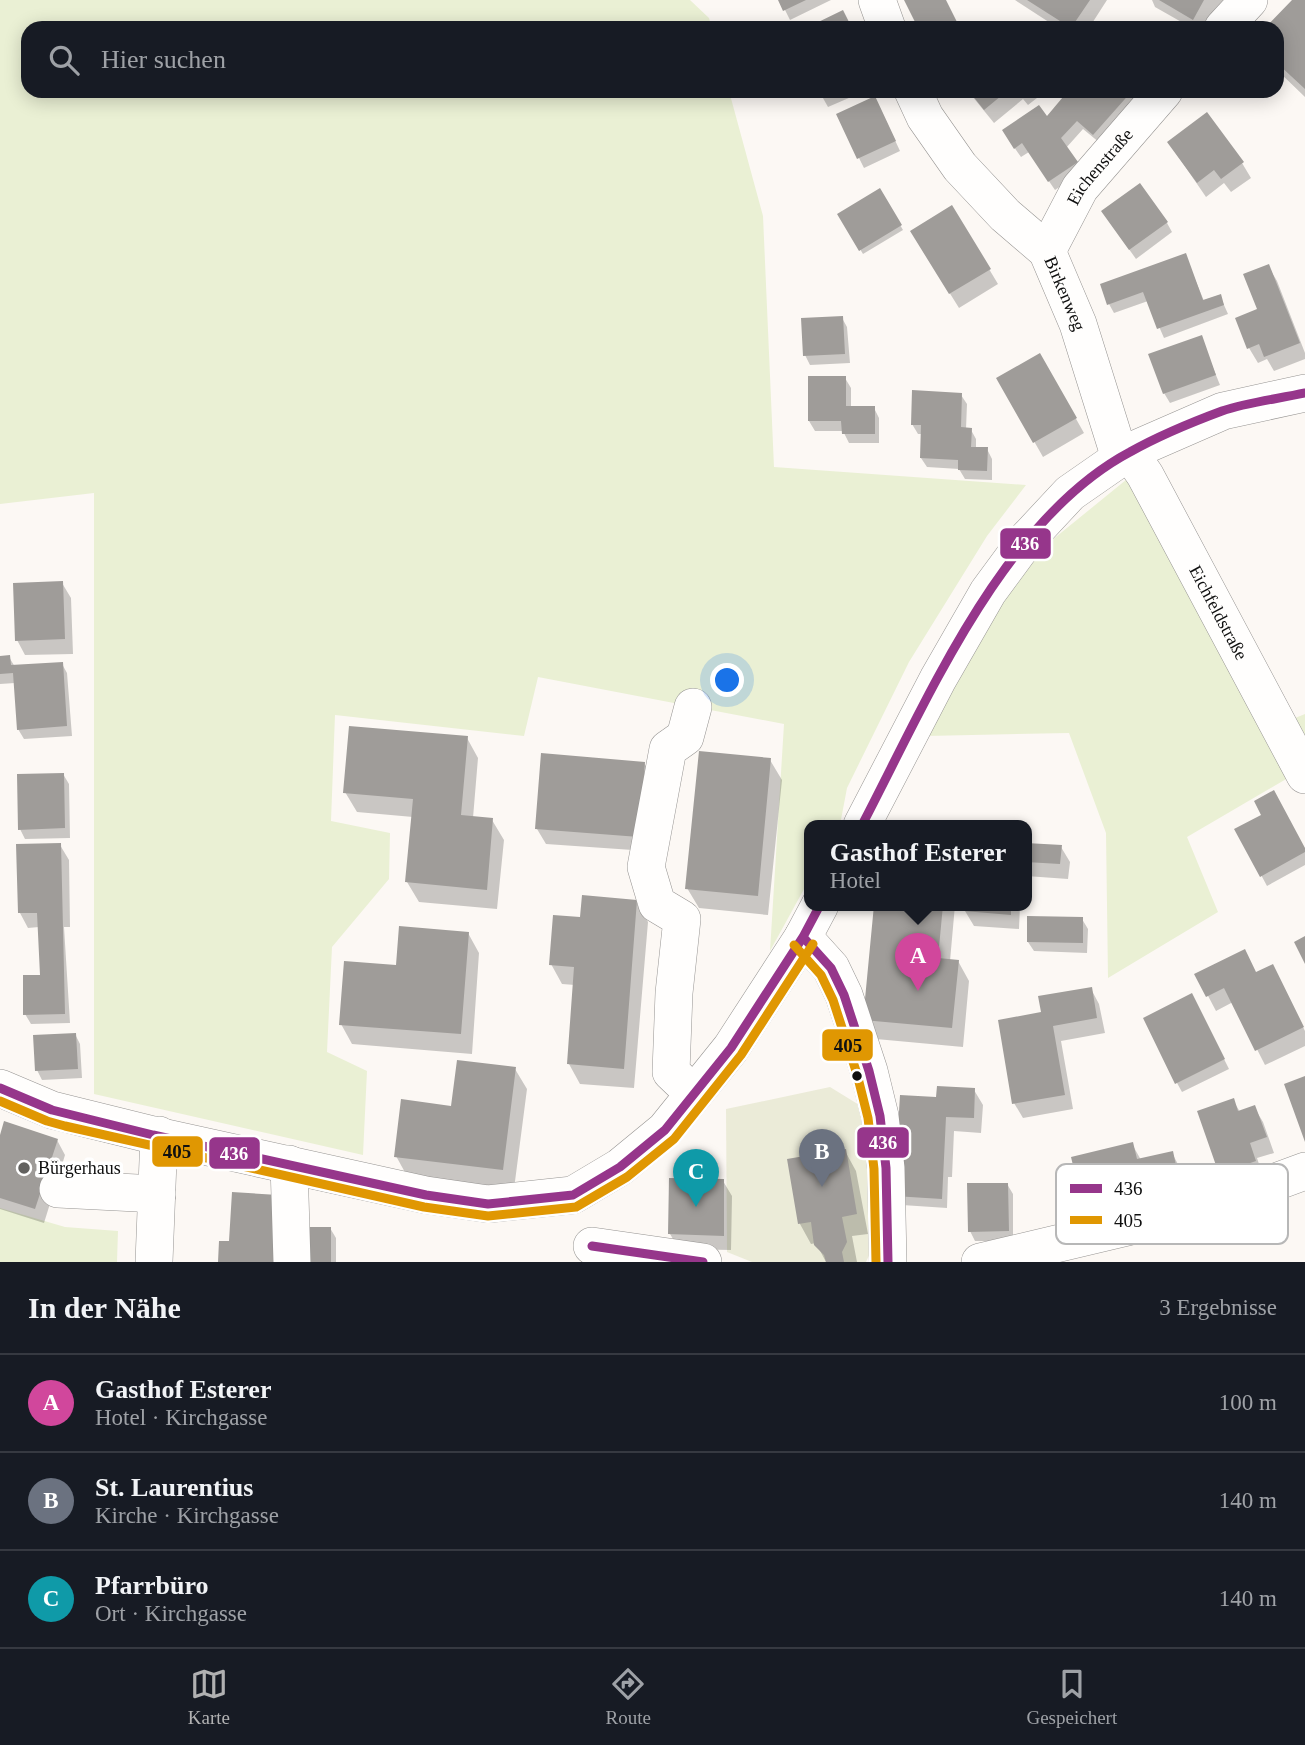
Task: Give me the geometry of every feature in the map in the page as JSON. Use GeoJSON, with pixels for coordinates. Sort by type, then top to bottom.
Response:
{"type":"FeatureCollection","features":[{"type":"Feature","properties":{"kind":"street"},"geometry":{"type":"LineString","coordinates":[[877,0],[884,21]]}},
{"type":"Feature","properties":{"kind":"street"},"geometry":{"type":"LineString","coordinates":[[1230,21],[1249,0]]}},
{"type":"Feature","properties":{"kind":"street","name":"Birkenweg"},"geometry":{"type":"LineString","coordinates":[[916,98],[925,117],[960,167],[1005,215],[1047,251],[1078,324],[1124,455]]}},
{"type":"Feature","properties":{"kind":"street","name":"Eichenstraße"},"geometry":{"type":"LineString","coordinates":[[1047,251],[1080,188],[1158,98]]}},
{"type":"Feature","properties":{"kind":"street"},"geometry":{"type":"LineString","coordinates":[[865,820],[937,679],[988,592],[1027,539],[1070,493],[1124,455],[1223,411],[1305,393]]}},
{"type":"Feature","properties":{"kind":"street","name":"Eichfeldstraße"},"geometry":{"type":"LineString","coordinates":[[1124,455],[1145,475],[1305,775]]}},
{"type":"Feature","properties":{"kind":"street"},"geometry":{"type":"LineString","coordinates":[[693,707],[685,737],[668,749],[646,867],[657,904],[682,919],[674,993],[671,1072],[694,1094]]}},
{"type":"Feature","properties":{"kind":"street"},"geometry":{"type":"LineString","coordinates":[[0,1088],[52,1110],[426,1195],[488,1204],[573,1195],[620,1167],[665,1130],[731,1048],[817,911]]}},
{"type":"Feature","properties":{"kind":"street"},"geometry":{"type":"LineString","coordinates":[[803,937],[831,968],[844,995],[869,1071],[880,1116],[886,1168],[888,1262]]}},
{"type":"Feature","properties":{"kind":"street"},"geometry":{"type":"LineString","coordinates":[[153,1262],[159,1135]]}},
{"type":"Feature","properties":{"kind":"street"},"geometry":{"type":"LineString","coordinates":[[289,1164],[292,1262]]}},
{"type":"Feature","properties":{"kind":"street"},"geometry":{"type":"LineString","coordinates":[[1288,1177],[1305,1171]]}},
{"type":"Feature","properties":{"kind":"street"},"geometry":{"type":"LineString","coordinates":[[58,1189],[157,1194]]}},
{"type":"Feature","properties":{"kind":"street"},"geometry":{"type":"LineString","coordinates":[[573,1195],[592,1254],[703,1262]]}},
{"type":"Feature","properties":{"kind":"street"},"geometry":{"type":"LineString","coordinates":[[980,1262],[1056,1244]]}},
{"type":"Feature","properties":{"kind":"green space"},"geometry":{"type":"Polygon","coordinates":[[[0,0],[690,0],[710,21],[21,21],[21,98],[731,98],[763,216],[774,467],[1026,485],[987,536],[909,662],[847,788],[841,820],[804,820],[804,889],[770,951],[784,724],[538,677],[524,736],[335,715],[331,821],[390,833],[389,879],[332,947],[327,1052],[367,1071],[363,1155],[94,1094],[94,493],[0,504],[0,0]]]}},
{"type":"Feature","properties":{"kind":"green space"},"geometry":{"type":"Polygon","coordinates":[[[1153,458],[1290,720],[1305,714],[1305,768],[1187,837],[1218,912],[1108,978],[1106,833],[1069,733],[926,736],[999,608],[1046,545],[1153,458]]]}},
{"type":"Feature","properties":{"kind":"green space"},"geometry":{"type":"Polygon","coordinates":[[[830,1087],[869,1111],[879,1234],[866,1262],[752,1262],[727,1252],[726,1109],[830,1087]]]}},
{"type":"Feature","properties":{"kind":"green space"},"geometry":{"type":"Polygon","coordinates":[[[0,1208],[65,1227],[118,1231],[117,1262],[0,1262],[0,1208]]]}},
{"type":"Feature","properties":{"kind":"building"},"geometry":{"type":"Polygon","coordinates":[[[778,0],[806,0],[783,11],[778,0]]]}},
{"type":"Feature","properties":{"kind":"building"},"geometry":{"type":"Polygon","coordinates":[[[904,0],[946,0],[956,21],[914,21],[904,0]]]}},
{"type":"Feature","properties":{"kind":"building"},"geometry":{"type":"Polygon","coordinates":[[[1027,0],[1090,0],[1076,21],[1060,21],[1027,0]]]}},
{"type":"Feature","properties":{"kind":"building"},"geometry":{"type":"Polygon","coordinates":[[[1159,0],[1204,0],[1193,20],[1159,0]]]}},
{"type":"Feature","properties":{"kind":"building"},"geometry":{"type":"Polygon","coordinates":[[[1292,0],[1305,0],[1305,89],[1284,70],[1284,21],[1272,21],[1292,0]]]}},
{"type":"Feature","properties":{"kind":"building"},"geometry":{"type":"Polygon","coordinates":[[[843,10],[848,21],[820,21],[843,10]]]}},
{"type":"Feature","properties":{"kind":"building"},"geometry":{"type":"Polygon","coordinates":[[[876,98],[896,141],[857,159],[836,114],[876,98]]]}},
{"type":"Feature","properties":{"kind":"building"},"geometry":{"type":"Polygon","coordinates":[[[975,98],[999,98],[984,110],[975,98]]]}},
{"type":"Feature","properties":{"kind":"building"},"geometry":{"type":"Polygon","coordinates":[[[1062,98],[1126,98],[1093,135],[1077,121],[1061,138],[1078,162],[1048,182],[1022,143],[1014,149],[1002,130],[1039,105],[1047,116],[1062,98]]]}},
{"type":"Feature","properties":{"kind":"building"},"geometry":{"type":"Polygon","coordinates":[[[1207,112],[1244,162],[1221,179],[1214,170],[1197,183],[1167,142],[1207,112]]]}},
{"type":"Feature","properties":{"kind":"building"},"geometry":{"type":"Polygon","coordinates":[[[1140,183],[1168,222],[1129,250],[1101,211],[1140,183]]]}},
{"type":"Feature","properties":{"kind":"building"},"geometry":{"type":"Polygon","coordinates":[[[880,188],[902,225],[859,251],[837,214],[880,188]]]}},
{"type":"Feature","properties":{"kind":"building"},"geometry":{"type":"Polygon","coordinates":[[[952,205],[991,269],[949,294],[910,231],[952,205]]]}},
{"type":"Feature","properties":{"kind":"building"},"geometry":{"type":"Polygon","coordinates":[[[1186,253],[1203,300],[1221,294],[1224,305],[1157,329],[1143,292],[1107,305],[1100,284],[1186,253]]]}},
{"type":"Feature","properties":{"kind":"building"},"geometry":{"type":"Polygon","coordinates":[[[1269,264],[1300,343],[1264,357],[1259,344],[1247,349],[1235,318],[1257,309],[1243,274],[1269,264]]]}},
{"type":"Feature","properties":{"kind":"building"},"geometry":{"type":"Polygon","coordinates":[[[843,316],[845,354],[803,356],[801,318],[843,316]]]}},
{"type":"Feature","properties":{"kind":"building"},"geometry":{"type":"Polygon","coordinates":[[[1202,335],[1216,375],[1163,394],[1148,354],[1202,335]]]}},
{"type":"Feature","properties":{"kind":"building"},"geometry":{"type":"Polygon","coordinates":[[[1040,353],[1077,418],[1033,443],[996,378],[1040,353]]]}},
{"type":"Feature","properties":{"kind":"building"},"geometry":{"type":"Polygon","coordinates":[[[808,376],[846,376],[846,406],[875,406],[875,434],[842,434],[841,421],[808,421],[808,376]]]}},
{"type":"Feature","properties":{"kind":"building"},"geometry":{"type":"Polygon","coordinates":[[[912,390],[962,393],[961,427],[972,428],[971,447],[988,447],[987,471],[958,470],[958,460],[920,458],[921,425],[911,425],[912,390]]]}},
{"type":"Feature","properties":{"kind":"building"},"geometry":{"type":"Polygon","coordinates":[[[63,581],[65,639],[15,641],[13,583],[63,581]]]}},
{"type":"Feature","properties":{"kind":"building"},"geometry":{"type":"Polygon","coordinates":[[[10,655],[11,665],[63,662],[67,726],[17,730],[13,673],[0,674],[0,656],[10,655]]]}},
{"type":"Feature","properties":{"kind":"building"},"geometry":{"type":"Polygon","coordinates":[[[349,726],[468,736],[461,815],[493,818],[487,890],[405,882],[413,799],[343,793],[349,726]]]}},
{"type":"Feature","properties":{"kind":"building"},"geometry":{"type":"Polygon","coordinates":[[[699,751],[771,758],[758,896],[685,889],[699,751]]]}},
{"type":"Feature","properties":{"kind":"building"},"geometry":{"type":"Polygon","coordinates":[[[541,753],[645,762],[639,837],[535,829],[541,753]]]}},
{"type":"Feature","properties":{"kind":"building"},"geometry":{"type":"Polygon","coordinates":[[[64,773],[65,828],[18,830],[17,774],[64,773]]]}},
{"type":"Feature","properties":{"kind":"building"},"geometry":{"type":"Polygon","coordinates":[[[1274,790],[1305,852],[1260,877],[1234,829],[1261,815],[1254,801],[1274,790]]]}},
{"type":"Feature","properties":{"kind":"building"},"geometry":{"type":"Polygon","coordinates":[[[61,843],[65,1014],[23,1015],[23,975],[40,975],[37,913],[18,913],[16,844],[61,843]]]}},
{"type":"Feature","properties":{"kind":"building"},"geometry":{"type":"Polygon","coordinates":[[[1032,843],[1062,845],[1060,864],[1032,862],[1032,843]]]}},
{"type":"Feature","properties":{"kind":"building"},"geometry":{"type":"Polygon","coordinates":[[[582,895],[637,900],[624,1069],[567,1064],[574,967],[549,965],[553,915],[580,917],[582,895]]]}},
{"type":"Feature","properties":{"kind":"building"},"geometry":{"type":"Polygon","coordinates":[[[873,911],[942,911],[938,958],[959,960],[952,1028],[863,1020],[873,911]]]}},
{"type":"Feature","properties":{"kind":"building"},"geometry":{"type":"Polygon","coordinates":[[[964,911],[1011,911],[1011,915],[964,911]]]}},
{"type":"Feature","properties":{"kind":"building"},"geometry":{"type":"Polygon","coordinates":[[[1027,916],[1083,917],[1083,943],[1027,942],[1027,916]]]}},
{"type":"Feature","properties":{"kind":"building"},"geometry":{"type":"Polygon","coordinates":[[[399,926],[469,932],[461,1034],[339,1025],[344,961],[396,965],[399,926]]]}},
{"type":"Feature","properties":{"kind":"building"},"geometry":{"type":"Polygon","coordinates":[[[1305,936],[1305,964],[1294,942],[1305,936]]]}},
{"type":"Feature","properties":{"kind":"building"},"geometry":{"type":"Polygon","coordinates":[[[1245,949],[1256,972],[1273,964],[1304,1027],[1255,1051],[1224,988],[1206,997],[1194,974],[1245,949]]]}},
{"type":"Feature","properties":{"kind":"building"},"geometry":{"type":"Polygon","coordinates":[[[1092,987],[1097,1018],[1053,1026],[1065,1095],[1012,1104],[998,1020],[1041,1012],[1038,996],[1092,987]]]}},
{"type":"Feature","properties":{"kind":"building"},"geometry":{"type":"Polygon","coordinates":[[[1192,993],[1225,1059],[1175,1084],[1143,1018],[1192,993]]]}},
{"type":"Feature","properties":{"kind":"building"},"geometry":{"type":"Polygon","coordinates":[[[76,1033],[78,1069],[35,1071],[33,1035],[76,1033]]]}},
{"type":"Feature","properties":{"kind":"building"},"geometry":{"type":"Polygon","coordinates":[[[457,1060],[516,1067],[503,1170],[394,1157],[401,1099],[451,1106],[457,1060]]]}},
{"type":"Feature","properties":{"kind":"building"},"geometry":{"type":"Polygon","coordinates":[[[1305,1076],[1305,1142],[1284,1084],[1305,1076]]]}},
{"type":"Feature","properties":{"kind":"building"},"geometry":{"type":"Polygon","coordinates":[[[937,1086],[975,1088],[974,1118],[946,1117],[942,1199],[894,1196],[900,1095],[936,1097],[937,1086]]]}},
{"type":"Feature","properties":{"kind":"building"},"geometry":{"type":"Polygon","coordinates":[[[1234,1098],[1238,1111],[1255,1105],[1267,1137],[1250,1143],[1256,1161],[1247,1164],[1216,1164],[1197,1111],[1234,1098]]]}},
{"type":"Feature","properties":{"kind":"building","name":"Bürgerhaus"},"geometry":{"type":"Polygon","coordinates":[[[4,1121],[58,1139],[35,1209],[0,1198],[0,1135],[4,1121]]]}},
{"type":"Feature","properties":{"kind":"building"},"geometry":{"type":"Polygon","coordinates":[[[1133,1142],[1137,1159],[1173,1151],[1176,1164],[1073,1164],[1071,1157],[1133,1142]]]}},
{"type":"Feature","properties":{"kind":"building"},"geometry":{"type":"Polygon","coordinates":[[[846,1149],[857,1214],[842,1217],[847,1242],[842,1252],[844,1262],[826,1262],[824,1255],[814,1245],[811,1222],[798,1224],[787,1159],[846,1149]]]}},
{"type":"Feature","properties":{"kind":"building"},"geometry":{"type":"Polygon","coordinates":[[[669,1178],[724,1179],[724,1236],[668,1234],[669,1178]]]}},
{"type":"Feature","properties":{"kind":"building"},"geometry":{"type":"Polygon","coordinates":[[[967,1183],[1008,1183],[1009,1231],[968,1232],[967,1183]]]}},
{"type":"Feature","properties":{"kind":"building"},"geometry":{"type":"Polygon","coordinates":[[[232,1192],[278,1195],[273,1262],[218,1262],[219,1241],[229,1241],[232,1192]]]}},
{"type":"Feature","properties":{"kind":"building"},"geometry":{"type":"Polygon","coordinates":[[[301,1227],[331,1227],[331,1262],[301,1262],[301,1227]]]}},
{"type":"Feature","properties":{"kind":"transit line","name":"436"},"geometry":{"type":"LineString","coordinates":[[865,820],[913,724],[972,618],[1006,567],[1043,522],[1084,482],[1130,452],[1200,420],[1232,408],[1305,393]]}},
{"type":"Feature","properties":{"kind":"transit line","name":"436"},"geometry":{"type":"LineString","coordinates":[[0,1088],[52,1110],[426,1195],[488,1204],[573,1195],[620,1167],[665,1130],[731,1048],[817,911]]}},
{"type":"Feature","properties":{"kind":"transit line","name":"436"},"geometry":{"type":"LineString","coordinates":[[803,937],[831,968],[844,995],[869,1071],[880,1116],[886,1168],[888,1262]]}},
{"type":"Feature","properties":{"kind":"transit line","name":"405"},"geometry":{"type":"LineString","coordinates":[[0,1101],[65,1126],[424,1207],[488,1216],[576,1207],[627,1177],[674,1139],[741,1055],[813,944]]}},
{"type":"Feature","properties":{"kind":"transit line","name":"405"},"geometry":{"type":"LineString","coordinates":[[794,945],[821,975],[833,1000],[857,1074],[868,1118],[874,1169],[876,1262]]}},
{"type":"Feature","properties":{"kind":"transit line","name":"436"},"geometry":{"type":"LineString","coordinates":[[592,1246],[703,1262]]}},
{"type":"Feature","properties":{"kind":"place","name":"Gasthof Esterer"},"geometry":{"type":"Point","coordinates":[918,991]}},
{"type":"Feature","properties":{"kind":"place","name":"Bürgerhaus"},"geometry":{"type":"Point","coordinates":[24,1168]}},
{"type":"Feature","properties":{"kind":"place","name":"St. Laurentius"},"geometry":{"type":"Point","coordinates":[822,1187]}},
{"type":"Feature","properties":{"kind":"place","name":"Pfarrbüro"},"geometry":{"type":"Point","coordinates":[696,1207]}}]}
